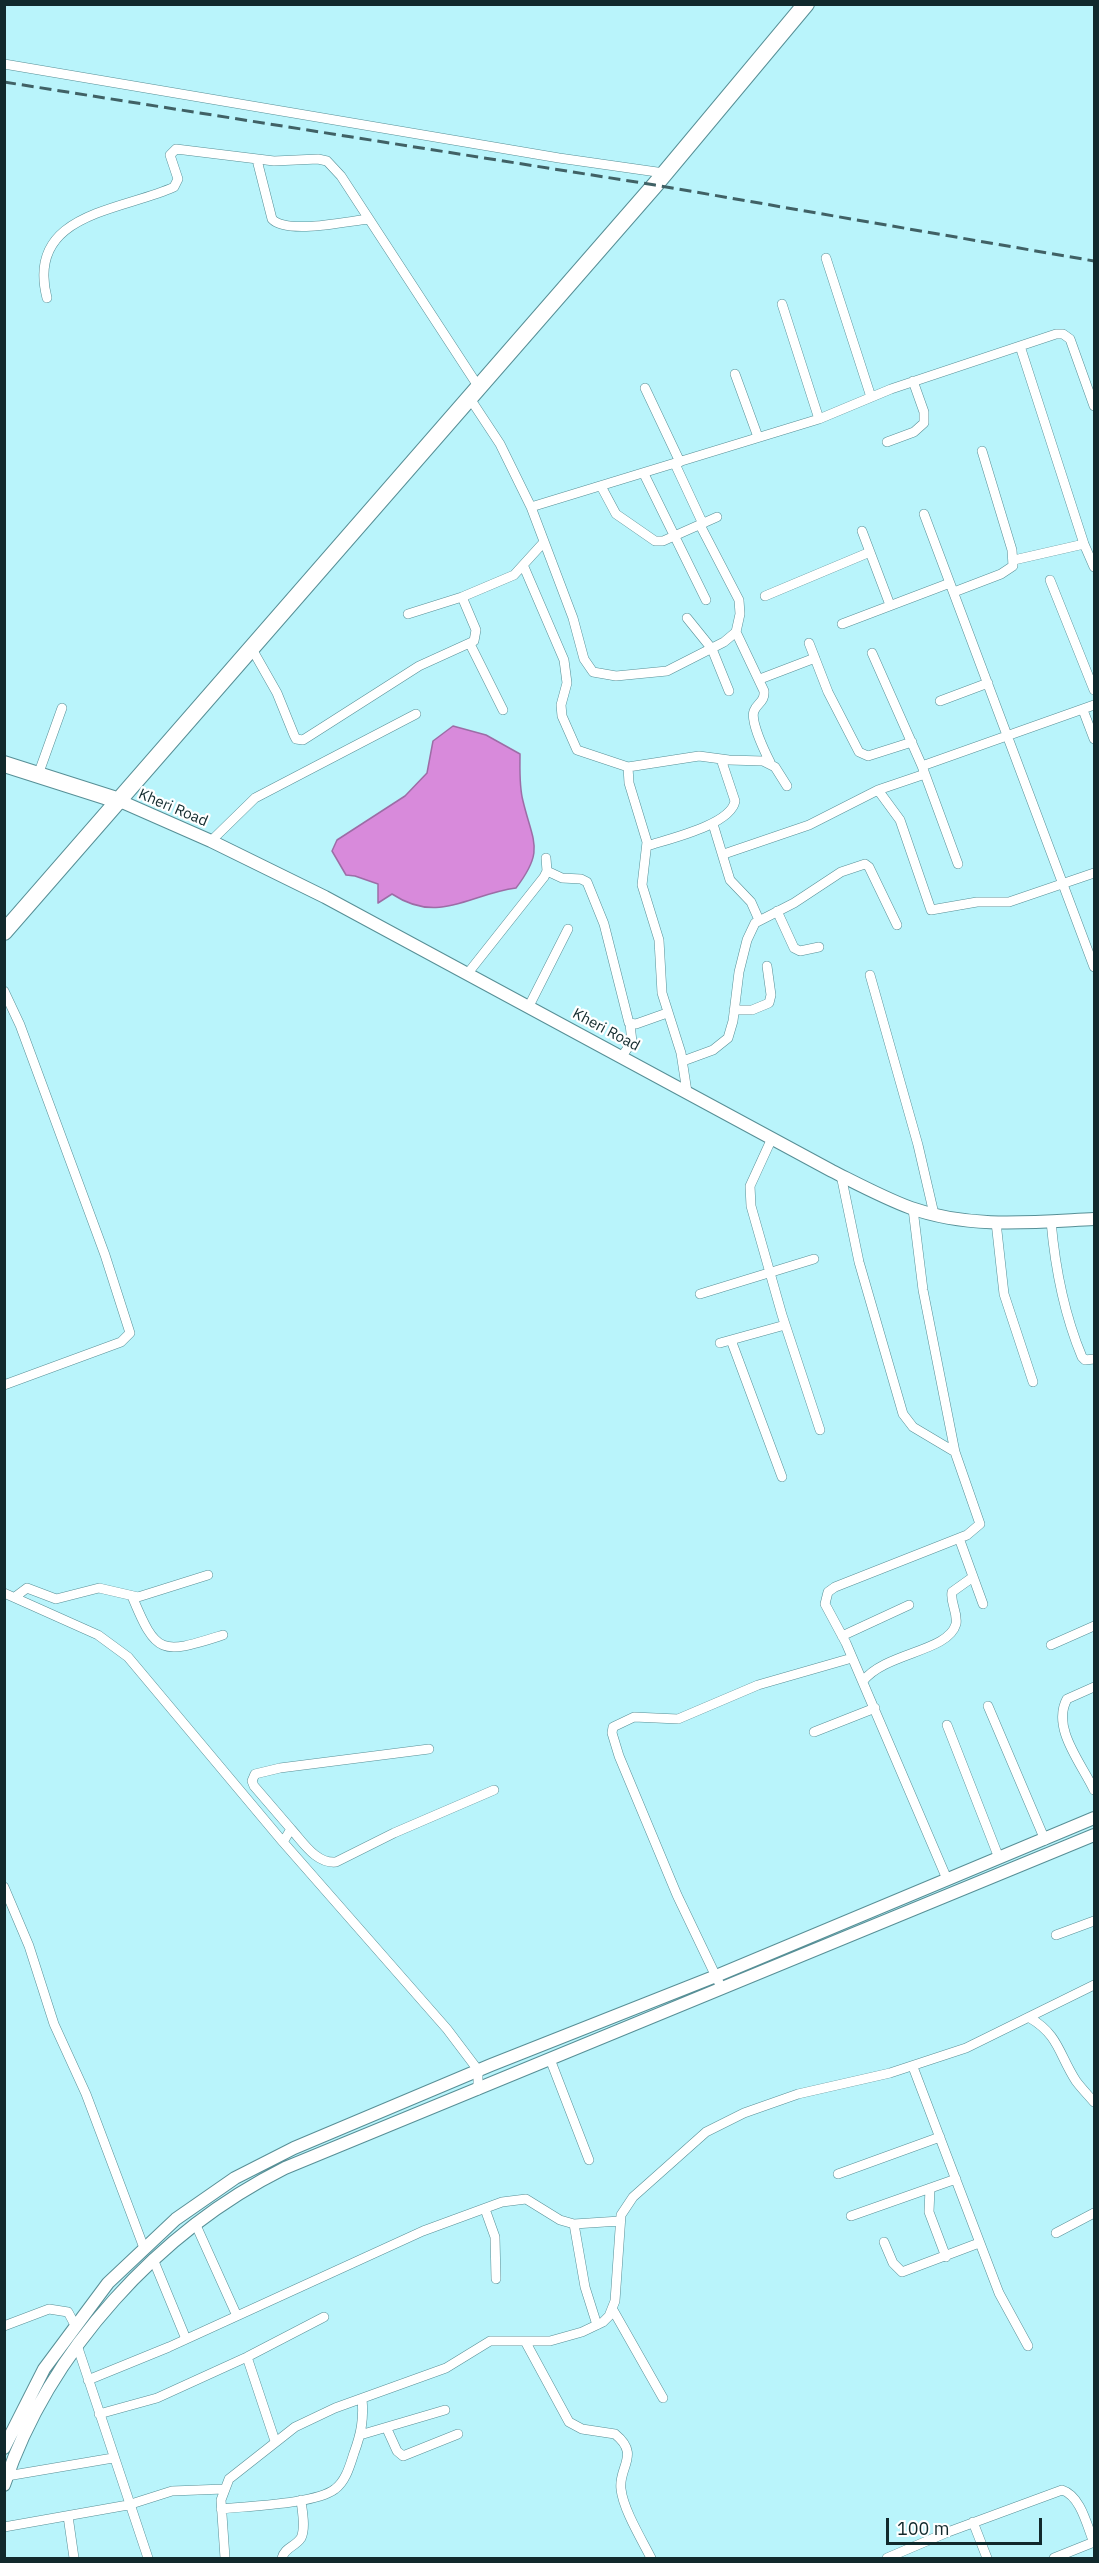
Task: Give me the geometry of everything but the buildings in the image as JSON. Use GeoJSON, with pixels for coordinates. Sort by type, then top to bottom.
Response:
{"type":"FeatureCollection","features":[{"type":"Feature","properties":{"kind":"highway"},"geometry":{"type":"LineString","coordinates":[[4,932],[664,173],[806,4]]}},
{"type":"Feature","properties":{"kind":"highway"},"geometry":{"type":"LineString","coordinates":[[4,764],[120,801]]}},
{"type":"Feature","properties":{"kind":"street"},"geometry":{"type":"LineString","coordinates":[[4,64],[664,173]]}},
{"type":"Feature","properties":{"kind":"street"},"geometry":{"type":"LineString","coordinates":[[47,298],[44,268],[54,241],[86,218],[174,187],[178,179],[171,159],[172,152],[186,150],[257,160],[327,161],[338,171],[369,219],[474,391],[531,507],[573,618],[584,659],[593,672],[616,676],[667,671],[712,649],[736,632]]}},
{"type":"Feature","properties":{"kind":"street"},"geometry":{"type":"LineString","coordinates":[[257,160],[272,219],[279,225],[303,226],[369,219]]}},
{"type":"Feature","properties":{"kind":"street"},"geometry":{"type":"LineString","coordinates":[[826,258],[871,397]]}},
{"type":"Feature","properties":{"kind":"street"},"geometry":{"type":"LineString","coordinates":[[782,304],[819,419]]}},
{"type":"Feature","properties":{"kind":"street"},"geometry":{"type":"LineString","coordinates":[[531,507],[819,419],[913,381],[1056,334],[1067,336],[1095,406]]}},
{"type":"Feature","properties":{"kind":"street"},"geometry":{"type":"LineString","coordinates":[[1020,346],[1084,544],[1095,567]]}},
{"type":"Feature","properties":{"kind":"street"},"geometry":{"type":"LineString","coordinates":[[735,374],[758,438]]}},
{"type":"Feature","properties":{"kind":"street"},"geometry":{"type":"LineString","coordinates":[[887,442],[914,432],[924,423],[924,412],[913,381]]}},
{"type":"Feature","properties":{"kind":"street"},"geometry":{"type":"LineString","coordinates":[[645,388],[702,524],[739,600],[740,614],[736,632],[760,680],[765,696],[753,717],[770,762],[787,786]]}},
{"type":"Feature","properties":{"kind":"street"},"geometry":{"type":"LineString","coordinates":[[954,592],[1009,570],[1014,560],[982,451]]}},
{"type":"Feature","properties":{"kind":"street"},"geometry":{"type":"LineString","coordinates":[[644,474],[658,507],[676,535],[706,600]]}},
{"type":"Feature","properties":{"kind":"street"},"geometry":{"type":"LineString","coordinates":[[601,486],[612,511],[656,542],[717,517]]}},
{"type":"Feature","properties":{"kind":"street"},"geometry":{"type":"LineString","coordinates":[[924,514],[1095,967]]}},
{"type":"Feature","properties":{"kind":"street"},"geometry":{"type":"LineString","coordinates":[[862,531],[890,605]]}},
{"type":"Feature","properties":{"kind":"street"},"geometry":{"type":"LineString","coordinates":[[408,614],[462,597],[514,575],[524,567],[544,542]]}},
{"type":"Feature","properties":{"kind":"street"},"geometry":{"type":"LineString","coordinates":[[1014,560],[1084,544]]}},
{"type":"Feature","properties":{"kind":"street"},"geometry":{"type":"LineString","coordinates":[[765,596],[870,552]]}},
{"type":"Feature","properties":{"kind":"street"},"geometry":{"type":"LineString","coordinates":[[524,567],[564,660],[567,683],[561,711],[570,740],[582,753],[628,767],[690,756],[770,762]]}},
{"type":"Feature","properties":{"kind":"street"},"geometry":{"type":"LineString","coordinates":[[1050,580],[1095,690]]}},
{"type":"Feature","properties":{"kind":"street"},"geometry":{"type":"LineString","coordinates":[[842,624],[950,583]]}},
{"type":"Feature","properties":{"kind":"street"},"geometry":{"type":"LineString","coordinates":[[252,649],[277,693],[294,735],[299,740],[322,729],[363,700],[439,655],[470,644],[476,638],[476,630],[462,597]]}},
{"type":"Feature","properties":{"kind":"street"},"geometry":{"type":"LineString","coordinates":[[687,618],[712,649],[729,691]]}},
{"type":"Feature","properties":{"kind":"street"},"geometry":{"type":"LineString","coordinates":[[809,643],[828,692],[859,752],[868,756],[912,742]]}},
{"type":"Feature","properties":{"kind":"street"},"geometry":{"type":"LineString","coordinates":[[470,644],[503,710]]}},
{"type":"Feature","properties":{"kind":"street"},"geometry":{"type":"LineString","coordinates":[[872,653],[924,770],[958,864]]}},
{"type":"Feature","properties":{"kind":"street"},"geometry":{"type":"LineString","coordinates":[[760,680],[814,658]]}},
{"type":"Feature","properties":{"kind":"street"},"geometry":{"type":"LineString","coordinates":[[940,701],[988,683]]}},
{"type":"Feature","properties":{"kind":"street"},"geometry":{"type":"LineString","coordinates":[[724,854],[809,825],[878,790],[924,770],[1095,705]]}},
{"type":"Feature","properties":{"kind":"street"},"geometry":{"type":"LineString","coordinates":[[38,775],[62,708]]}},
{"type":"Feature","properties":{"kind":"street"},"geometry":{"type":"LineString","coordinates":[[1083,710],[1095,739]]}},
{"type":"Feature","properties":{"kind":"street"},"geometry":{"type":"LineString","coordinates":[[212,841],[255,798],[416,714]]}},
{"type":"Feature","properties":{"kind":"street"},"geometry":{"type":"LineString","coordinates":[[647,846],[713,824],[735,804],[721,759]]}},
{"type":"Feature","properties":{"kind":"street"},"geometry":{"type":"LineString","coordinates":[[628,767],[629,783],[647,846],[642,885],[659,940],[662,993],[683,1061],[687,1092]]}},
{"type":"Feature","properties":{"kind":"street"},"geometry":{"type":"LineString","coordinates":[[878,790],[900,820],[931,910],[977,902],[1009,902],[1095,873]]}},
{"type":"Feature","properties":{"kind":"street","name":"Kheri Road"},"geometry":{"type":"LineString","coordinates":[[120,801],[212,841],[326,897],[771,1138],[913,1209],[934,1215],[996,1222],[1095,1219]]}},
{"type":"Feature","properties":{"kind":"street"},"geometry":{"type":"LineString","coordinates":[[713,824],[732,885],[751,902],[759,920]]}},
{"type":"Feature","properties":{"kind":"street"},"geometry":{"type":"LineString","coordinates":[[468,973],[547,871],[546,858]]}},
{"type":"Feature","properties":{"kind":"street"},"geometry":{"type":"LineString","coordinates":[[683,1061],[723,1044],[731,1031],[739,972],[747,940],[759,920],[794,903],[841,872],[865,864],[869,867],[897,925]]}},
{"type":"Feature","properties":{"kind":"street"},"geometry":{"type":"LineString","coordinates":[[547,871],[562,878],[580,879],[587,882],[604,924],[626,1017],[630,1024],[632,1042],[622,1056]]}},
{"type":"Feature","properties":{"kind":"street"},"geometry":{"type":"LineString","coordinates":[[777,910],[794,948],[800,951],[819,947]]}},
{"type":"Feature","properties":{"kind":"street"},"geometry":{"type":"LineString","coordinates":[[529,1006],[568,929]]}},
{"type":"Feature","properties":{"kind":"street"},"geometry":{"type":"LineString","coordinates":[[734,1010],[752,1010],[769,1003],[771,995],[767,966]]}},
{"type":"Feature","properties":{"kind":"street"},"geometry":{"type":"LineString","coordinates":[[870,975],[918,1145],[934,1215]]}},
{"type":"Feature","properties":{"kind":"street"},"geometry":{"type":"LineString","coordinates":[[4,991],[20,1025],[97,1234],[130,1333],[120,1342],[4,1385]]}},
{"type":"Feature","properties":{"kind":"street"},"geometry":{"type":"LineString","coordinates":[[630,1024],[667,1013]]}},
{"type":"Feature","properties":{"kind":"street"},"geometry":{"type":"LineString","coordinates":[[771,1138],[755,1171],[749,1196],[785,1325],[820,1430]]}},
{"type":"Feature","properties":{"kind":"street"},"geometry":{"type":"LineString","coordinates":[[841,1175],[859,1262],[903,1414],[913,1427],[955,1452]]}},
{"type":"Feature","properties":{"kind":"street"},"geometry":{"type":"LineString","coordinates":[[913,1209],[923,1290],[955,1452],[980,1524],[974,1532],[853,1578],[828,1592],[825,1598],[826,1609],[842,1636],[863,1681],[947,1879]]}},
{"type":"Feature","properties":{"kind":"street"},"geometry":{"type":"LineString","coordinates":[[1051,1221],[1059,1282],[1072,1328],[1082,1357],[1085,1360],[1095,1359]]}},
{"type":"Feature","properties":{"kind":"street"},"geometry":{"type":"LineString","coordinates":[[996,1222],[1004,1294],[1016,1337],[1033,1382]]}},
{"type":"Feature","properties":{"kind":"street"},"geometry":{"type":"LineString","coordinates":[[700,1294],[814,1259]]}},
{"type":"Feature","properties":{"kind":"street"},"geometry":{"type":"LineString","coordinates":[[720,1343],[785,1325]]}},
{"type":"Feature","properties":{"kind":"street"},"geometry":{"type":"LineString","coordinates":[[731,1340],[782,1478]]}},
{"type":"Feature","properties":{"kind":"street"},"geometry":{"type":"LineString","coordinates":[[959,1538],[983,1604]]}},
{"type":"Feature","properties":{"kind":"street"},"geometry":{"type":"LineString","coordinates":[[17,1595],[27,1588],[62,1599],[99,1588],[132,1596],[150,1594],[208,1575]]}},
{"type":"Feature","properties":{"kind":"street"},"geometry":{"type":"LineString","coordinates":[[863,1681],[876,1668],[909,1652],[933,1647],[945,1640],[953,1630],[956,1619],[952,1592],[973,1577]]}},
{"type":"Feature","properties":{"kind":"street"},"geometry":{"type":"LineString","coordinates":[[4,1593],[17,1595],[71,1621],[119,1648],[286,1836],[447,2029],[481,2076]]}},
{"type":"Feature","properties":{"kind":"street"},"geometry":{"type":"LineString","coordinates":[[132,1596],[150,1636],[160,1645],[185,1645],[223,1635]]}},
{"type":"Feature","properties":{"kind":"street"},"geometry":{"type":"LineString","coordinates":[[842,1636],[909,1605]]}},
{"type":"Feature","properties":{"kind":"street"},"geometry":{"type":"LineString","coordinates":[[1051,1645],[1095,1626]]}},
{"type":"Feature","properties":{"kind":"street"},"geometry":{"type":"LineString","coordinates":[[719,1983],[677,1895],[619,1756],[613,1741],[613,1727],[634,1718],[678,1719],[758,1686],[852,1658]]}},
{"type":"Feature","properties":{"kind":"street"},"geometry":{"type":"LineString","coordinates":[[1095,1687],[1067,1699],[1062,1715],[1069,1742],[1095,1790]]}},
{"type":"Feature","properties":{"kind":"street"},"geometry":{"type":"LineString","coordinates":[[988,1706],[1044,1840]]}},
{"type":"Feature","properties":{"kind":"street"},"geometry":{"type":"LineString","coordinates":[[814,1732],[875,1708]]}},
{"type":"Feature","properties":{"kind":"street"},"geometry":{"type":"LineString","coordinates":[[947,1725],[999,1858]]}},
{"type":"Feature","properties":{"kind":"street"},"geometry":{"type":"LineString","coordinates":[[429,1749],[291,1766],[255,1774],[252,1781],[286,1836],[326,1862],[336,1862],[394,1833],[494,1790]]}},
{"type":"Feature","properties":{"kind":"street"},"geometry":{"type":"LineString","coordinates":[[4,2448],[26,2400],[75,2338],[153,2259],[195,2223],[237,2193],[481,2076],[550,2059],[947,1879],[1095,1818]]}},
{"type":"Feature","properties":{"kind":"street"},"geometry":{"type":"LineString","coordinates":[[6,2481],[41,2403],[75,2338],[108,2283],[144,2248],[196,2204],[261,2164],[1095,1835]]}},
{"type":"Feature","properties":{"kind":"street"},"geometry":{"type":"LineString","coordinates":[[4,1887],[29,1946],[54,2024],[86,2094],[144,2248]]}},
{"type":"Feature","properties":{"kind":"street"},"geometry":{"type":"LineString","coordinates":[[1056,1935],[1095,1921]]}},
{"type":"Feature","properties":{"kind":"street"},"geometry":{"type":"LineString","coordinates":[[663,2398],[613,2310],[620,2221],[633,2197],[673,2164],[693,2142],[722,2123],[798,2094],[913,2067],[966,2048],[1095,1985]]}},
{"type":"Feature","properties":{"kind":"street"},"geometry":{"type":"LineString","coordinates":[[1030,2018],[1045,2027],[1053,2037],[1076,2080],[1095,2102]]}},
{"type":"Feature","properties":{"kind":"street"},"geometry":{"type":"LineString","coordinates":[[550,2059],[589,2160]]}},
{"type":"Feature","properties":{"kind":"street"},"geometry":{"type":"LineString","coordinates":[[913,2067],[999,2293],[1028,2346]]}},
{"type":"Feature","properties":{"kind":"street"},"geometry":{"type":"LineString","coordinates":[[838,2174],[940,2137]]}},
{"type":"Feature","properties":{"kind":"street"},"geometry":{"type":"LineString","coordinates":[[851,2216],[956,2179]]}},
{"type":"Feature","properties":{"kind":"street"},"geometry":{"type":"LineString","coordinates":[[930,2188],[929,2212],[946,2257]]}},
{"type":"Feature","properties":{"kind":"street"},"geometry":{"type":"LineString","coordinates":[[88,2380],[186,2339],[423,2231],[502,2202],[526,2199],[560,2220],[574,2224],[620,2221]]}},
{"type":"Feature","properties":{"kind":"street"},"geometry":{"type":"LineString","coordinates":[[485,2209],[495,2237],[496,2279]]}},
{"type":"Feature","properties":{"kind":"street"},"geometry":{"type":"LineString","coordinates":[[1056,2233],[1095,2213]]}},
{"type":"Feature","properties":{"kind":"street"},"geometry":{"type":"LineString","coordinates":[[195,2223],[237,2316]]}},
{"type":"Feature","properties":{"kind":"street"},"geometry":{"type":"LineString","coordinates":[[574,2224],[585,2287],[597,2325]]}},
{"type":"Feature","properties":{"kind":"street"},"geometry":{"type":"LineString","coordinates":[[884,2242],[893,2263],[902,2272],[979,2243]]}},
{"type":"Feature","properties":{"kind":"street"},"geometry":{"type":"LineString","coordinates":[[153,2259],[186,2339]]}},
{"type":"Feature","properties":{"kind":"street"},"geometry":{"type":"LineString","coordinates":[[4,2326],[55,2309],[68,2312],[128,2505],[148,2559]]}},
{"type":"Feature","properties":{"kind":"street"},"geometry":{"type":"LineString","coordinates":[[225,2559],[221,2509],[224,2489],[236,2471],[275,2441],[309,2420],[446,2368],[490,2341],[562,2339],[597,2325],[613,2310]]}},
{"type":"Feature","properties":{"kind":"street"},"geometry":{"type":"LineString","coordinates":[[99,2414],[157,2398],[247,2357],[324,2317]]}},
{"type":"Feature","properties":{"kind":"street"},"geometry":{"type":"LineString","coordinates":[[525,2341],[569,2422],[582,2429],[615,2434],[625,2445],[628,2463],[621,2479],[621,2493],[651,2559]]}},
{"type":"Feature","properties":{"kind":"street"},"geometry":{"type":"LineString","coordinates":[[247,2357],[275,2441]]}},
{"type":"Feature","properties":{"kind":"street"},"geometry":{"type":"LineString","coordinates":[[221,2509],[320,2496],[336,2489],[347,2472],[360,2436],[364,2419],[362,2399]]}},
{"type":"Feature","properties":{"kind":"street"},"geometry":{"type":"LineString","coordinates":[[360,2436],[445,2410]]}},
{"type":"Feature","properties":{"kind":"street"},"geometry":{"type":"LineString","coordinates":[[387,2429],[397,2451],[403,2456],[458,2434]]}},
{"type":"Feature","properties":{"kind":"street"},"geometry":{"type":"LineString","coordinates":[[6,2481],[113,2458]]}},
{"type":"Feature","properties":{"kind":"street"},"geometry":{"type":"LineString","coordinates":[[4,2526],[128,2505],[172,2491],[224,2489]]}},
{"type":"Feature","properties":{"kind":"street"},"geometry":{"type":"LineString","coordinates":[[887,2559],[973,2522],[1062,2490],[1068,2492],[1078,2506],[1094,2542],[1054,2559]]}},
{"type":"Feature","properties":{"kind":"street"},"geometry":{"type":"LineString","coordinates":[[282,2559],[285,2551],[296,2543],[303,2533],[301,2499]]}},
{"type":"Feature","properties":{"kind":"street"},"geometry":{"type":"LineString","coordinates":[[68,2516],[74,2559]]}},
{"type":"Feature","properties":{"kind":"street"},"geometry":{"type":"LineString","coordinates":[[973,2522],[987,2559]]}},
{"type":"Feature","properties":{"kind":"shaded area"},"geometry":{"type":"Polygon","coordinates":[[[453,726],[486,735],[520,754],[522,795],[534,846],[531,864],[516,888],[454,905],[425,907],[409,903],[392,894],[378,903],[378,884],[346,875],[332,851],[337,840],[405,796],[427,773],[433,741],[453,726]]]}},
{"type":"Feature","properties":{"kind":"railway"},"geometry":{"type":"LineString","coordinates":[[4,82],[655,185],[1094,261]]}}]}
